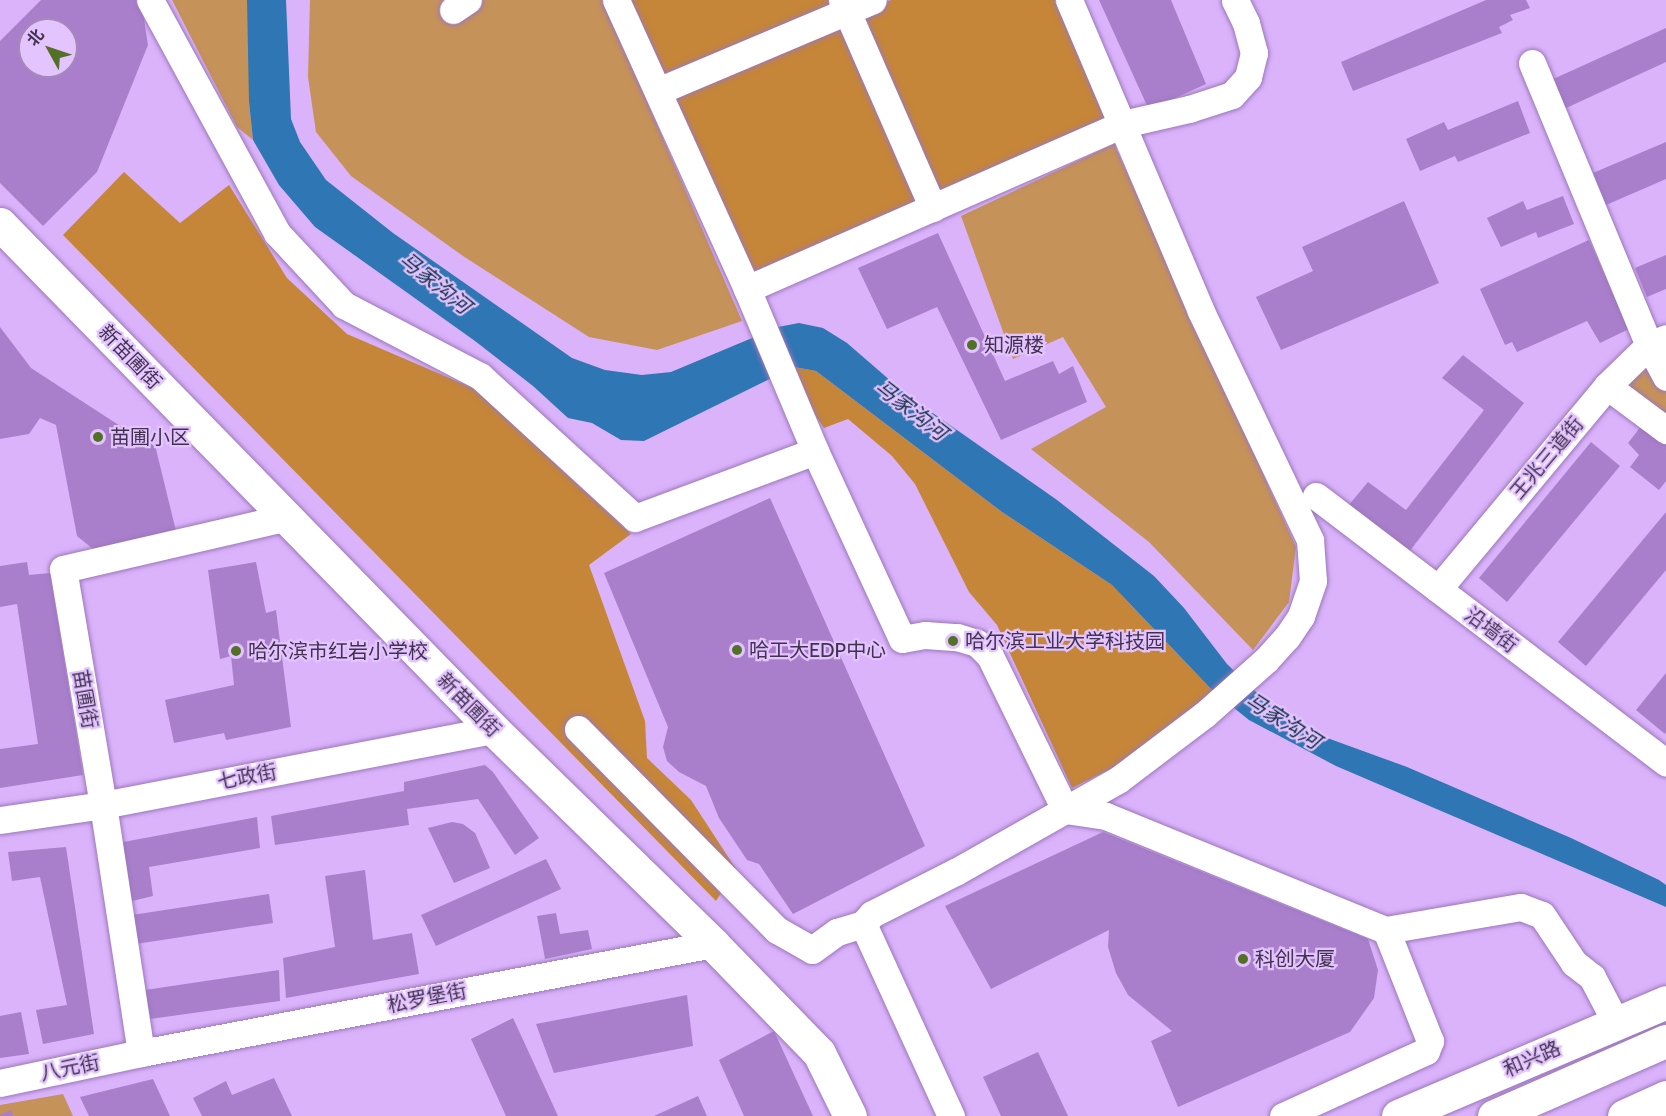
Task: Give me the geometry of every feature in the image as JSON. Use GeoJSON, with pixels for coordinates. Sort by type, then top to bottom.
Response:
{"type":"FeatureCollection","features":[{"type":"Feature","properties":{"kind":"main road","name":"新苗圃街"},"geometry":{"type":"LineString","coordinates":[[4,238],[489,731],[705,945],[819,1053],[850,1116]]}},
{"type":"Feature","properties":{"kind":"main road","name":"新苗圃街"},"geometry":{"type":"LineString","coordinates":[[705,945],[805,1056],[835,1116]]}},
{"type":"Feature","properties":{"kind":"main road","name":"和兴路"},"geometry":{"type":"LineString","coordinates":[[1398,1116],[1666,1002]]}},
{"type":"Feature","properties":{"kind":"main road","name":"和兴路"},"geometry":{"type":"LineString","coordinates":[[1494,1116],[1666,1041]]}},
{"type":"Feature","properties":{"kind":"main road"},"geometry":{"type":"LineString","coordinates":[[1624,1116],[1666,1097]]}},
{"type":"Feature","properties":{"kind":"street"},"geometry":{"type":"LineString","coordinates":[[150,0],[277,233],[344,305],[480,376],[635,518],[814,451]]}},
{"type":"Feature","properties":{"kind":"street"},"geometry":{"type":"LineString","coordinates":[[616,0],[747,289],[814,451],[902,639],[925,635],[957,637],[977,643],[990,656],[1065,810]]}},
{"type":"Feature","properties":{"kind":"street"},"geometry":{"type":"LineString","coordinates":[[658,91],[845,6],[873,0]]}},
{"type":"Feature","properties":{"kind":"street"},"geometry":{"type":"LineString","coordinates":[[578,729],[777,930],[812,950],[837,932],[863,924],[872,914],[957,872],[1118,780],[1204,715],[1266,660],[1287,637],[1301,616],[1314,581],[1310,540],[1201,311],[1069,0]]}},
{"type":"Feature","properties":{"kind":"street"},"geometry":{"type":"LineString","coordinates":[[747,289],[1123,124],[1189,109],[1232,95],[1248,77],[1254,53],[1246,23],[1235,0]]}},
{"type":"Feature","properties":{"kind":"street"},"geometry":{"type":"LineString","coordinates":[[845,6],[933,208]]}},
{"type":"Feature","properties":{"kind":"street"},"geometry":{"type":"LineString","coordinates":[[1532,63],[1657,341],[1666,377]]}},
{"type":"Feature","properties":{"kind":"street","name":"王兆三道街"},"geometry":{"type":"LineString","coordinates":[[1438,589],[1607,386],[1657,341]]}},
{"type":"Feature","properties":{"kind":"street"},"geometry":{"type":"LineString","coordinates":[[1607,386],[1666,430]]}},
{"type":"Feature","properties":{"kind":"street","name":"沿墙街"},"geometry":{"type":"LineString","coordinates":[[1316,496],[1666,763]]}},
{"type":"Feature","properties":{"kind":"street","name":"苗圃街"},"geometry":{"type":"LineString","coordinates":[[141,1053],[103,805],[63,569],[278,519]]}},
{"type":"Feature","properties":{"kind":"street","name":"七政街"},"geometry":{"type":"LineString","coordinates":[[0,820],[103,805],[489,731]]}},
{"type":"Feature","properties":{"kind":"street"},"geometry":{"type":"LineString","coordinates":[[1065,810],[1106,816],[1386,930],[1521,907],[1542,915],[1574,963],[1592,977],[1616,1023]]}},
{"type":"Feature","properties":{"kind":"street"},"geometry":{"type":"LineString","coordinates":[[863,924],[951,1116]]}},
{"type":"Feature","properties":{"kind":"street"},"geometry":{"type":"LineString","coordinates":[[1283,1116],[1426,1052],[1430,1041],[1386,930]]}},
{"type":"Feature","properties":{"kind":"street","name":"松罗堡街"},"geometry":{"type":"LineString","coordinates":[[141,1053],[705,945]]}},
{"type":"Feature","properties":{"kind":"street","name":"八元街"},"geometry":{"type":"LineString","coordinates":[[0,1083],[141,1053]]}},
{"type":"Feature","properties":{"kind":"shaded area"},"geometry":{"type":"Polygon","coordinates":[[[172,0],[249,0],[249,102],[253,140],[237,127],[172,0]]]}},
{"type":"Feature","properties":{"kind":"shaded area"},"geometry":{"type":"Polygon","coordinates":[[[310,0],[603,0],[742,321],[657,350],[589,337],[463,256],[351,176],[316,132],[308,77],[310,0]]]}},
{"type":"Feature","properties":{"kind":"shaded area"},"geometry":{"type":"Polygon","coordinates":[[[630,0],[834,0],[838,8],[667,78],[630,0]]]}},
{"type":"Feature","properties":{"kind":"shaded area"},"geometry":{"type":"Polygon","coordinates":[[[891,0],[1059,0],[1112,120],[935,196],[856,15],[891,0]]]}},
{"type":"Feature","properties":{"kind":"shaded area"},"geometry":{"type":"Polygon","coordinates":[[[843,20],[922,202],[753,277],[668,95],[843,20]]]}},
{"type":"Feature","properties":{"kind":"shaded area"},"geometry":{"type":"Polygon","coordinates":[[[1114,144],[1296,547],[1289,602],[1253,650],[1149,542],[1031,449],[1106,407],[1063,337],[1013,359],[961,216],[1114,144]]]}},
{"type":"Feature","properties":{"kind":"shaded area"},"geometry":{"type":"Polygon","coordinates":[[[124,172],[180,223],[229,185],[287,278],[347,334],[475,389],[631,534],[589,565],[645,721],[647,758],[691,800],[736,869],[716,901],[63,235],[124,172]]]}},
{"type":"Feature","properties":{"kind":"shaded area"},"geometry":{"type":"Polygon","coordinates":[[[1649,345],[1666,382],[1666,423],[1615,385],[1649,345]]]}},
{"type":"Feature","properties":{"kind":"shaded area"},"geometry":{"type":"Polygon","coordinates":[[[794,367],[816,371],[1002,512],[1112,585],[1213,691],[1134,757],[1072,788],[997,625],[969,592],[915,484],[892,456],[848,419],[824,428],[801,395],[794,367]]]}},
{"type":"Feature","properties":{"kind":"shaded area"},"geometry":{"type":"Polygon","coordinates":[[[63,1094],[73,1116],[0,1116],[0,1105],[63,1094]]]}},
{"type":"Feature","properties":{"kind":"water","name":"马家沟河"},"geometry":{"type":"Polygon","coordinates":[[[247,0],[286,0],[291,119],[300,142],[326,180],[393,233],[572,358],[605,370],[642,375],[671,372],[778,327],[799,323],[823,328],[847,343],[907,395],[1057,500],[1154,576],[1184,608],[1227,664],[1279,714],[1319,735],[1407,767],[1571,838],[1659,880],[1666,885],[1666,907],[1336,766],[1249,720],[1213,691],[1112,585],[1002,512],[816,371],[794,367],[644,441],[621,440],[592,423],[568,418],[533,386],[475,341],[315,227],[279,185],[253,140],[249,102],[247,0]]]}},
{"type":"Feature","properties":{"kind":"building"},"geometry":{"type":"Polygon","coordinates":[[[41,0],[141,0],[148,45],[97,172],[43,226],[0,183],[0,41],[18,23],[18,78],[78,78],[78,18],[23,18],[41,0]]]}},
{"type":"Feature","properties":{"kind":"building"},"geometry":{"type":"Polygon","coordinates":[[[1099,0],[1171,0],[1206,84],[1149,110],[1099,0]]]}},
{"type":"Feature","properties":{"kind":"building"},"geometry":{"type":"Polygon","coordinates":[[[1486,0],[1526,0],[1530,8],[1510,15],[1513,20],[1499,27],[1502,33],[1353,91],[1341,62],[1486,0]]]}},
{"type":"Feature","properties":{"kind":"building"},"geometry":{"type":"Polygon","coordinates":[[[1666,28],[1666,62],[1564,109],[1551,80],[1666,28]]]}},
{"type":"Feature","properties":{"kind":"building"},"geometry":{"type":"Polygon","coordinates":[[[1518,101],[1530,133],[1458,162],[1455,156],[1420,171],[1406,139],[1444,122],[1448,130],[1518,101]]]}},
{"type":"Feature","properties":{"kind":"building"},"geometry":{"type":"Polygon","coordinates":[[[1666,142],[1666,179],[1606,205],[1593,173],[1666,142]]]}},
{"type":"Feature","properties":{"kind":"building"},"geometry":{"type":"Polygon","coordinates":[[[1563,196],[1574,224],[1538,238],[1536,232],[1501,247],[1487,218],[1523,201],[1527,210],[1563,196]]]}},
{"type":"Feature","properties":{"kind":"building"},"geometry":{"type":"Polygon","coordinates":[[[1404,201],[1439,283],[1281,350],[1256,297],[1313,271],[1302,247],[1404,201]]]}},
{"type":"Feature","properties":{"kind":"building","name":"知源楼"},"geometry":{"type":"Polygon","coordinates":[[[938,233],[1005,381],[1053,361],[1059,374],[1073,366],[1087,402],[1001,440],[937,307],[887,329],[858,268],[938,233]]]}},
{"type":"Feature","properties":{"kind":"building"},"geometry":{"type":"Polygon","coordinates":[[[1589,240],[1629,329],[1600,343],[1587,321],[1517,352],[1512,342],[1505,345],[1480,289],[1589,240]]]}},
{"type":"Feature","properties":{"kind":"building"},"geometry":{"type":"Polygon","coordinates":[[[1666,255],[1666,289],[1647,297],[1635,268],[1666,255]]]}},
{"type":"Feature","properties":{"kind":"building","name":"苗圃小区"},"geometry":{"type":"Polygon","coordinates":[[[0,327],[31,368],[134,435],[155,445],[176,531],[93,549],[77,536],[56,425],[40,418],[29,434],[0,439],[0,327]]]}},
{"type":"Feature","properties":{"kind":"building"},"geometry":{"type":"Polygon","coordinates":[[[1463,355],[1524,403],[1409,552],[1348,506],[1368,482],[1406,510],[1484,410],[1442,378],[1463,355]]]}},
{"type":"Feature","properties":{"kind":"building"},"geometry":{"type":"Polygon","coordinates":[[[1646,420],[1666,436],[1666,481],[1659,490],[1630,467],[1639,455],[1628,443],[1646,420]]]}},
{"type":"Feature","properties":{"kind":"building"},"geometry":{"type":"Polygon","coordinates":[[[1591,442],[1620,466],[1507,602],[1479,578],[1591,442]]]}},
{"type":"Feature","properties":{"kind":"building","name":"哈工大EDP中心"},"geometry":{"type":"Polygon","coordinates":[[[770,498],[925,846],[793,914],[759,864],[747,860],[719,818],[706,786],[679,772],[667,761],[663,747],[668,727],[604,573],[770,498]]]}},
{"type":"Feature","properties":{"kind":"building"},"geometry":{"type":"Polygon","coordinates":[[[1666,512],[1666,570],[1586,666],[1558,642],[1666,512]]]}},
{"type":"Feature","properties":{"kind":"building"},"geometry":{"type":"Polygon","coordinates":[[[27,562],[29,575],[50,573],[83,775],[0,788],[0,749],[38,744],[17,604],[0,607],[0,566],[27,562]]]}},
{"type":"Feature","properties":{"kind":"building"},"geometry":{"type":"Polygon","coordinates":[[[256,562],[266,613],[276,610],[291,727],[226,740],[224,733],[174,743],[165,700],[234,685],[231,656],[220,659],[208,570],[256,562]]]}},
{"type":"Feature","properties":{"kind":"building"},"geometry":{"type":"Polygon","coordinates":[[[1666,673],[1666,732],[1665,734],[1636,710],[1666,673]]]}},
{"type":"Feature","properties":{"kind":"building"},"geometry":{"type":"Polygon","coordinates":[[[485,765],[493,772],[539,838],[515,855],[478,799],[407,809],[409,825],[275,845],[271,816],[404,791],[404,782],[485,765]]]}},
{"type":"Feature","properties":{"kind":"building"},"geometry":{"type":"Polygon","coordinates":[[[257,817],[260,848],[149,867],[153,896],[128,902],[118,843],[257,817]]]}},
{"type":"Feature","properties":{"kind":"building"},"geometry":{"type":"Polygon","coordinates":[[[452,822],[463,824],[475,833],[490,868],[454,883],[428,828],[452,822]]]}},
{"type":"Feature","properties":{"kind":"building","name":"科创大厦"},"geometry":{"type":"Polygon","coordinates":[[[1103,832],[1368,939],[1378,970],[1374,998],[1350,1032],[1178,1107],[1151,1041],[1172,1031],[1128,995],[1116,973],[1108,947],[1109,930],[991,989],[945,906],[1103,832]]]}},
{"type":"Feature","properties":{"kind":"building"},"geometry":{"type":"Polygon","coordinates":[[[66,847],[94,1034],[43,1044],[36,1010],[67,1005],[40,877],[12,881],[8,852],[66,847]]]}},
{"type":"Feature","properties":{"kind":"building"},"geometry":{"type":"Polygon","coordinates":[[[546,859],[561,889],[436,946],[421,915],[546,859]]]}},
{"type":"Feature","properties":{"kind":"building"},"geometry":{"type":"Polygon","coordinates":[[[365,870],[373,940],[412,933],[419,974],[286,998],[283,958],[335,947],[325,876],[365,870]]]}},
{"type":"Feature","properties":{"kind":"building"},"geometry":{"type":"Polygon","coordinates":[[[269,894],[273,923],[136,944],[132,915],[269,894]]]}},
{"type":"Feature","properties":{"kind":"building"},"geometry":{"type":"Polygon","coordinates":[[[556,913],[560,934],[588,930],[592,949],[545,959],[537,916],[556,913]]]}},
{"type":"Feature","properties":{"kind":"building"},"geometry":{"type":"Polygon","coordinates":[[[279,970],[280,1001],[150,1019],[145,990],[279,970]]]}},
{"type":"Feature","properties":{"kind":"building"},"geometry":{"type":"Polygon","coordinates":[[[687,995],[693,1046],[554,1073],[536,1024],[687,995]]]}},
{"type":"Feature","properties":{"kind":"building"},"geometry":{"type":"Polygon","coordinates":[[[21,1012],[29,1054],[0,1058],[0,1016],[21,1012]]]}},
{"type":"Feature","properties":{"kind":"building"},"geometry":{"type":"Polygon","coordinates":[[[513,1018],[558,1116],[506,1116],[471,1039],[513,1018]]]}},
{"type":"Feature","properties":{"kind":"building"},"geometry":{"type":"Polygon","coordinates":[[[774,1031],[813,1116],[744,1116],[719,1060],[774,1031]]]}},
{"type":"Feature","properties":{"kind":"building"},"geometry":{"type":"Polygon","coordinates":[[[1038,1052],[1068,1116],[1001,1116],[983,1077],[1038,1052]]]}},
{"type":"Feature","properties":{"kind":"building"},"geometry":{"type":"Polygon","coordinates":[[[274,1078],[292,1116],[202,1116],[193,1098],[226,1081],[232,1095],[274,1078]]]}},
{"type":"Feature","properties":{"kind":"building"},"geometry":{"type":"Polygon","coordinates":[[[153,1079],[170,1116],[89,1116],[80,1097],[153,1079]]]}},
{"type":"Feature","properties":{"kind":"building"},"geometry":{"type":"Polygon","coordinates":[[[698,1096],[707,1116],[654,1116],[698,1096]]]}},
{"type":"Feature","properties":{"kind":"building"},"geometry":{"type":"Polygon","coordinates":[[[11,1110],[13,1116],[0,1116],[0,1115],[11,1110]]]}},
{"type":"Feature","properties":{"kind":"place","name":"知源楼"},"geometry":{"type":"Point","coordinates":[972,345]}},
{"type":"Feature","properties":{"kind":"place","name":"苗圃小区"},"geometry":{"type":"Point","coordinates":[98,437]}},
{"type":"Feature","properties":{"kind":"place","name":"哈尔滨工业大学科技园"},"geometry":{"type":"Point","coordinates":[953,641]}},
{"type":"Feature","properties":{"kind":"place","name":"哈工大EDP中心"},"geometry":{"type":"Point","coordinates":[737,650]}},
{"type":"Feature","properties":{"kind":"place","name":"哈尔滨市红岩小学校"},"geometry":{"type":"Point","coordinates":[236,651]}},
{"type":"Feature","properties":{"kind":"place","name":"科创大厦"},"geometry":{"type":"Point","coordinates":[1243,959]}}]}
